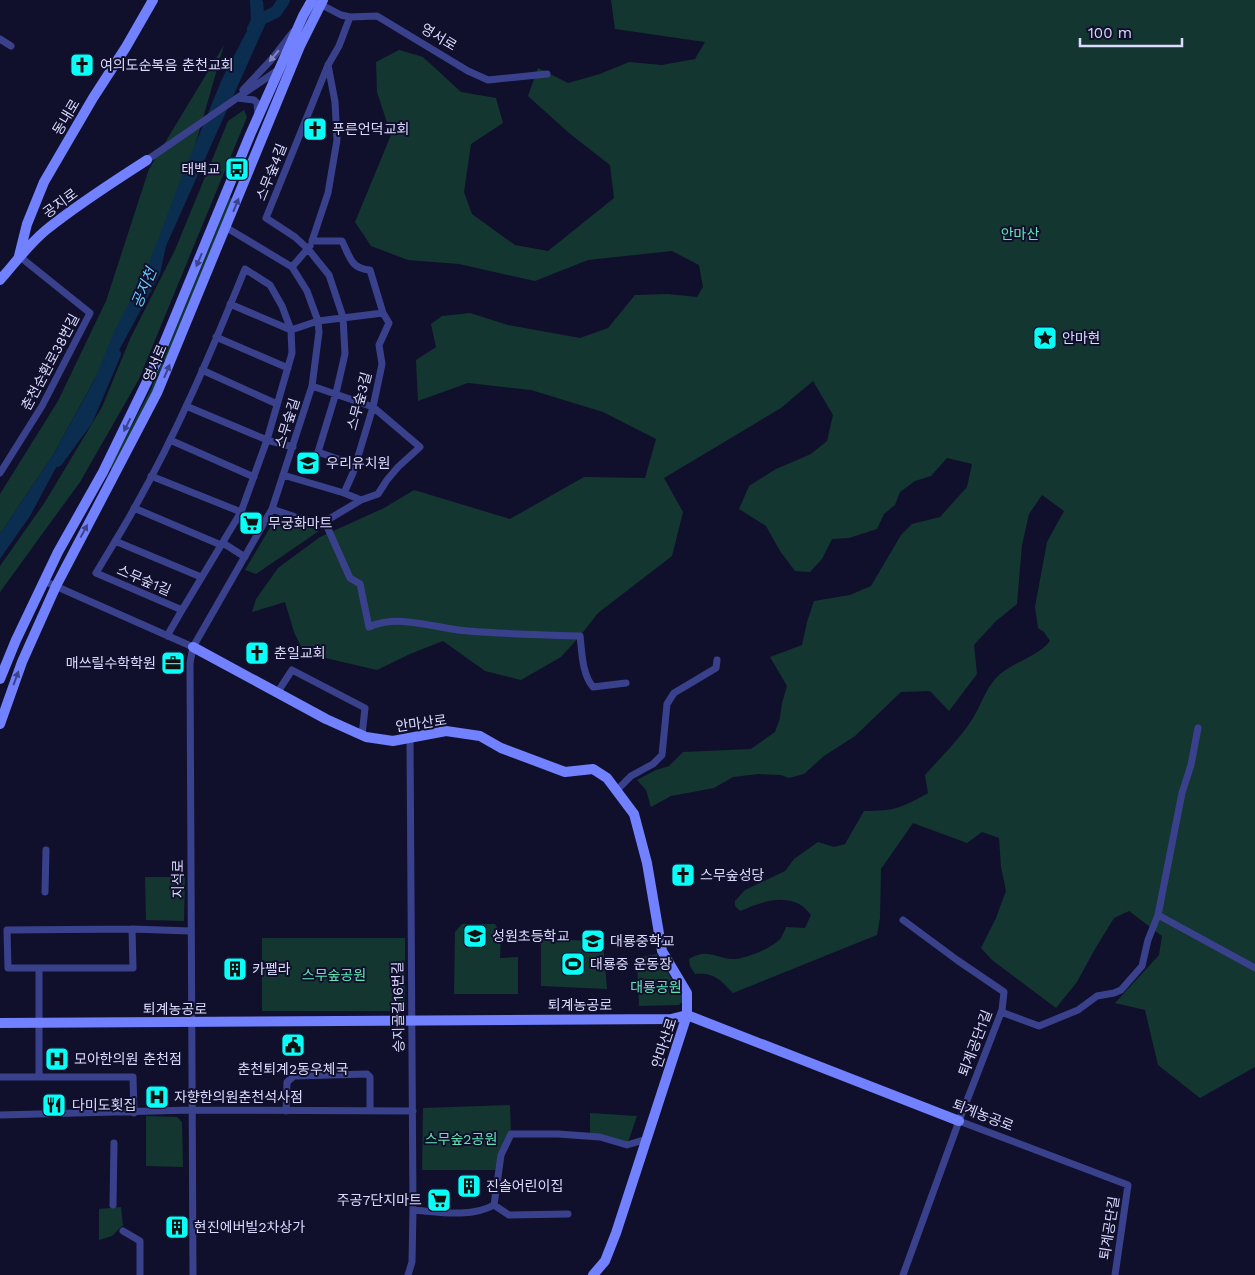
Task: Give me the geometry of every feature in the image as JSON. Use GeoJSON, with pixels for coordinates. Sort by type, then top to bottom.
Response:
{"type":"FeatureCollection","features":[{"type":"Feature","properties":{"kind":"street","name":"동내로"},"geometry":{"type":"LineString","coordinates":[[19,256],[27,224],[44,182],[153,0]]}},
{"type":"Feature","properties":{"kind":"street","name":"영서로"},"geometry":{"type":"LineString","coordinates":[[317,1],[341,15],[350,17],[378,16],[468,71],[488,80],[547,74]]}},
{"type":"Feature","properties":{"kind":"street","name":"영서로"},"geometry":{"type":"LineString","coordinates":[[0,679],[44,581],[65,539],[103,472],[145,387],[300,21],[317,1]]}},
{"type":"Feature","properties":{"kind":"street","name":"영서로"},"geometry":{"type":"LineString","coordinates":[[0,724],[22,662],[56,586],[158,393],[317,1]]}},
{"type":"Feature","properties":{"kind":"street","name":"스무숲4길"},"geometry":{"type":"LineString","coordinates":[[350,17],[328,65],[266,218],[296,238],[308,249],[329,275],[344,317],[346,354],[318,452],[355,465]]}},
{"type":"Feature","properties":{"kind":"street"},"geometry":{"type":"LineString","coordinates":[[246,93],[300,21]]}},
{"type":"Feature","properties":{"kind":"street"},"geometry":{"type":"LineString","coordinates":[[0,39],[11,46]]}},
{"type":"Feature","properties":{"kind":"street"},"geometry":{"type":"LineString","coordinates":[[147,160],[295,58]]}},
{"type":"Feature","properties":{"kind":"street"},"geometry":{"type":"LineString","coordinates":[[292,267],[308,249],[312,241],[328,193],[337,140],[334,117],[335,102],[328,65]]}},
{"type":"Feature","properties":{"kind":"street"},"geometry":{"type":"LineString","coordinates":[[246,93],[257,103],[258,118]]}},
{"type":"Feature","properties":{"kind":"street","name":"공지로"},"geometry":{"type":"LineString","coordinates":[[0,280],[19,256],[46,230],[76,207],[147,160]]}},
{"type":"Feature","properties":{"kind":"street","name":"스무숲길"},"geometry":{"type":"LineString","coordinates":[[193,647],[272,509],[312,386],[319,332],[318,321],[306,291],[292,267],[226,228]]}},
{"type":"Feature","properties":{"kind":"street","name":"스무숲3길"},"geometry":{"type":"LineString","coordinates":[[312,241],[342,241],[354,266],[362,270],[370,270],[375,281],[383,313],[389,323],[379,345],[382,364],[373,407],[344,493]]}},
{"type":"Feature","properties":{"kind":"street","name":"춘천순환로38번길"},"geometry":{"type":"LineString","coordinates":[[0,473],[42,406],[90,313],[19,256]]}},
{"type":"Feature","properties":{"kind":"street","name":"스무숲1길"},"geometry":{"type":"LineString","coordinates":[[245,269],[270,285],[282,306],[292,330],[292,353],[288,368],[267,440],[241,512],[182,610],[96,573],[152,476],[170,440],[245,269]]}},
{"type":"Feature","properties":{"kind":"street"},"geometry":{"type":"LineString","coordinates":[[230,304],[292,330],[318,321],[383,313]]}},
{"type":"Feature","properties":{"kind":"street"},"geometry":{"type":"LineString","coordinates":[[216,337],[288,368]]}},
{"type":"Feature","properties":{"kind":"street"},"geometry":{"type":"LineString","coordinates":[[202,370],[277,404]]}},
{"type":"Feature","properties":{"kind":"street"},"geometry":{"type":"LineString","coordinates":[[272,509],[319,525],[361,500],[378,494],[398,467],[420,447],[373,407],[312,386]]}},
{"type":"Feature","properties":{"kind":"street"},"geometry":{"type":"LineString","coordinates":[[186,406],[267,440],[292,447]]}},
{"type":"Feature","properties":{"kind":"street"},"geometry":{"type":"LineString","coordinates":[[170,440],[254,477]]}},
{"type":"Feature","properties":{"kind":"street"},"geometry":{"type":"LineString","coordinates":[[283,475],[361,500]]}},
{"type":"Feature","properties":{"kind":"street"},"geometry":{"type":"LineString","coordinates":[[152,476],[241,512]]}},
{"type":"Feature","properties":{"kind":"street"},"geometry":{"type":"LineString","coordinates":[[134,508],[222,544],[245,557]]}},
{"type":"Feature","properties":{"kind":"street"},"geometry":{"type":"LineString","coordinates":[[325,522],[350,578],[360,584],[369,627],[380,622],[400,621],[466,631],[580,636],[585,669],[589,682],[593,687],[626,683]]}},
{"type":"Feature","properties":{"kind":"street"},"geometry":{"type":"LineString","coordinates":[[65,539],[71,548],[76,546]]}},
{"type":"Feature","properties":{"kind":"street","name":"스무숲1길"},"geometry":{"type":"LineString","coordinates":[[115,540],[201,578]]}},
{"type":"Feature","properties":{"kind":"street","name":"안마산로"},"geometry":{"type":"LineString","coordinates":[[44,581],[193,647],[326,720],[362,735],[393,741],[446,731],[480,736],[501,748],[565,772],[593,769],[607,778],[617,790],[634,814],[647,863],[662,951],[687,993],[687,1015],[616,1233],[604,1261],[593,1275]]}},
{"type":"Feature","properties":{"kind":"street"},"geometry":{"type":"LineString","coordinates":[[167,636],[182,610]]}},
{"type":"Feature","properties":{"kind":"street"},"geometry":{"type":"LineString","coordinates":[[27,617],[35,616],[39,625]]}},
{"type":"Feature","properties":{"kind":"street","name":"지석로"},"geometry":{"type":"LineString","coordinates":[[193,647],[190,663],[193,1275]]}},
{"type":"Feature","properties":{"kind":"street"},"geometry":{"type":"LineString","coordinates":[[617,790],[631,776],[654,764],[662,755],[667,704],[674,693],[716,668],[717,660]]}},
{"type":"Feature","properties":{"kind":"street"},"geometry":{"type":"LineString","coordinates":[[277,693],[292,670],[365,708],[362,735]]}},
{"type":"Feature","properties":{"kind":"street"},"geometry":{"type":"LineString","coordinates":[[1001,1012],[1039,1026],[1078,1010],[1096,996],[1122,990],[1142,966],[1148,940],[1158,915],[1182,793],[1191,765],[1198,728]]}},
{"type":"Feature","properties":{"kind":"street","name":"승지골길16번길"},"geometry":{"type":"LineString","coordinates":[[408,1275],[412,1262],[413,1210],[410,738]]}},
{"type":"Feature","properties":{"kind":"street"},"geometry":{"type":"LineString","coordinates":[[45,892],[46,850]]}},
{"type":"Feature","properties":{"kind":"street"},"geometry":{"type":"LineString","coordinates":[[1158,915],[1255,968]]}},
{"type":"Feature","properties":{"kind":"street","name":"퇴계공단1길"},"geometry":{"type":"LineString","coordinates":[[903,920],[1004,992],[1001,1012],[903,1275]]}},
{"type":"Feature","properties":{"kind":"street"},"geometry":{"type":"LineString","coordinates":[[132,929],[133,968],[8,968],[7,930],[132,929],[190,931]]}},
{"type":"Feature","properties":{"kind":"street"},"geometry":{"type":"LineString","coordinates":[[39,1077],[40,968]]}},
{"type":"Feature","properties":{"kind":"street","name":"퇴계농공로"},"geometry":{"type":"LineString","coordinates":[[0,1023],[671,1019],[687,1015],[901,1100],[1128,1185]]}},
{"type":"Feature","properties":{"kind":"street"},"geometry":{"type":"LineString","coordinates":[[286,1111],[286,1082],[294,1076],[367,1074],[370,1077],[370,1111]]}},
{"type":"Feature","properties":{"kind":"street"},"geometry":{"type":"LineString","coordinates":[[0,1078],[133,1077],[134,1113]]}},
{"type":"Feature","properties":{"kind":"street"},"geometry":{"type":"LineString","coordinates":[[0,1115],[192,1110],[413,1111]]}},
{"type":"Feature","properties":{"kind":"street"},"geometry":{"type":"LineString","coordinates":[[494,1205],[501,1155],[511,1134],[558,1134],[600,1137],[627,1145],[647,1139]]}},
{"type":"Feature","properties":{"kind":"street"},"geometry":{"type":"LineString","coordinates":[[113,1205],[114,1142]]}},
{"type":"Feature","properties":{"kind":"street","name":"퇴계공단길"},"geometry":{"type":"LineString","coordinates":[[1115,1275],[1128,1185]]}},
{"type":"Feature","properties":{"kind":"street"},"geometry":{"type":"LineString","coordinates":[[413,1210],[446,1213],[483,1211],[494,1205]]}},
{"type":"Feature","properties":{"kind":"street"},"geometry":{"type":"LineString","coordinates":[[494,1205],[509,1215],[568,1214]]}},
{"type":"Feature","properties":{"kind":"street"},"geometry":{"type":"LineString","coordinates":[[123,1231],[140,1241],[140,1275]]}},
{"type":"Feature","properties":{"kind":"green space","name":"안마산"},"geometry":{"type":"Polygon","coordinates":[[[611,0],[1255,0],[1255,1067],[1200,1098],[1158,1065],[1145,1010],[1115,1003],[1159,955],[1162,936],[1129,911],[1114,918],[1077,982],[1056,1008],[992,960],[981,948],[996,918],[1006,891],[1001,867],[999,838],[982,832],[967,843],[913,823],[881,869],[880,918],[877,935],[733,993],[717,978],[708,974],[695,974],[690,966],[689,959],[695,956],[710,954],[731,959],[743,958],[777,942],[786,927],[805,928],[811,915],[799,904],[791,901],[776,900],[761,903],[740,911],[735,906],[735,901],[745,890],[785,871],[794,859],[818,842],[834,847],[845,844],[864,811],[897,808],[928,793],[925,775],[968,726],[996,678],[1037,652],[1050,641],[1044,632],[1038,628],[1035,607],[1047,542],[1064,511],[1042,495],[1029,514],[1022,545],[1017,604],[996,621],[974,645],[977,674],[949,711],[930,691],[901,692],[855,736],[824,756],[804,774],[789,778],[781,775],[758,774],[733,777],[714,788],[671,796],[651,807],[646,790],[637,780],[656,770],[669,766],[683,752],[751,749],[775,732],[787,686],[770,657],[802,645],[814,601],[850,595],[871,586],[901,535],[912,524],[940,517],[967,487],[972,464],[947,458],[931,476],[915,481],[900,492],[895,505],[884,514],[877,529],[849,538],[832,539],[822,559],[810,572],[795,571],[780,551],[766,526],[739,509],[749,486],[776,469],[811,454],[827,441],[833,415],[813,381],[781,408],[664,478],[683,512],[672,556],[598,613],[561,657],[521,680],[485,671],[443,641],[377,670],[304,653],[294,632],[285,602],[252,612],[256,599],[278,568],[320,537],[384,508],[414,490],[510,519],[584,477],[645,478],[656,439],[603,412],[531,390],[468,383],[418,401],[416,360],[436,347],[431,324],[442,316],[470,313],[508,325],[580,338],[608,328],[635,295],[668,294],[697,297],[703,287],[699,265],[672,251],[588,260],[535,281],[459,264],[408,260],[371,246],[355,222],[391,135],[377,92],[376,62],[399,50],[423,57],[461,92],[496,98],[503,123],[471,144],[464,192],[472,214],[515,245],[548,251],[614,198],[610,165],[569,133],[528,96],[538,68],[568,83],[600,74],[629,62],[662,65],[695,59],[705,42],[615,29],[611,0]]]}},
{"type":"Feature","properties":{"kind":"green space"},"geometry":{"type":"Polygon","coordinates":[[[224,45],[178,205],[136,304],[53,455],[0,534],[0,494],[58,401],[106,301],[149,169],[224,45]]]}},
{"type":"Feature","properties":{"kind":"green space"},"geometry":{"type":"Polygon","coordinates":[[[244,110],[247,117],[139,379],[80,482],[0,592],[0,566],[45,502],[102,407],[130,339],[175,250],[228,121],[244,110]]]}},
{"type":"Feature","properties":{"kind":"green space"},"geometry":{"type":"Polygon","coordinates":[[[230,197],[233,199],[154,391],[113,470],[111,465],[151,389],[230,197]]]}},
{"type":"Feature","properties":{"kind":"green space"},"geometry":{"type":"Polygon","coordinates":[[[278,514],[319,531],[256,574],[245,570],[278,514]]]}},
{"type":"Feature","properties":{"kind":"green space"},"geometry":{"type":"Polygon","coordinates":[[[145,877],[185,877],[184,921],[146,920],[145,877]]]}},
{"type":"Feature","properties":{"kind":"green space"},"geometry":{"type":"Polygon","coordinates":[[[462,924],[495,924],[501,936],[500,958],[518,957],[518,994],[454,994],[455,932],[462,924]]]}},
{"type":"Feature","properties":{"kind":"green space","name":"스무숲공원"},"geometry":{"type":"Polygon","coordinates":[[[262,938],[405,938],[405,1003],[396,1011],[262,1011],[262,938]]]}},
{"type":"Feature","properties":{"kind":"green space","name":"대룡중 운동장"},"geometry":{"type":"Polygon","coordinates":[[[541,938],[603,942],[607,989],[541,986],[541,938]]]}},
{"type":"Feature","properties":{"kind":"green space","name":"대룡공원"},"geometry":{"type":"Polygon","coordinates":[[[657,954],[683,995],[683,1001],[679,1005],[639,1006],[637,961],[641,957],[657,954]]]}},
{"type":"Feature","properties":{"kind":"green space","name":"스무숲2공원"},"geometry":{"type":"Polygon","coordinates":[[[510,1105],[511,1134],[499,1170],[422,1170],[423,1108],[510,1105]]]}},
{"type":"Feature","properties":{"kind":"green space"},"geometry":{"type":"Polygon","coordinates":[[[590,1113],[637,1116],[627,1145],[590,1137],[590,1113]]]}},
{"type":"Feature","properties":{"kind":"green space"},"geometry":{"type":"Polygon","coordinates":[[[146,1116],[177,1117],[182,1122],[183,1167],[146,1166],[146,1116]]]}},
{"type":"Feature","properties":{"kind":"green space"},"geometry":{"type":"Polygon","coordinates":[[[121,1207],[123,1225],[112,1236],[99,1240],[99,1209],[121,1207]]]}},
{"type":"Feature","properties":{"kind":"water"},"geometry":{"type":"Polygon","coordinates":[[[263,0],[265,25],[166,246],[160,274],[30,516],[0,559],[0,534],[53,455],[94,381],[114,332],[148,266],[222,79],[263,0]]]}},
{"type":"Feature","properties":{"kind":"waterway"},"geometry":{"type":"LineString","coordinates":[[253,29],[257,21],[256,0]]}},
{"type":"Feature","properties":{"kind":"waterway"},"geometry":{"type":"LineString","coordinates":[[257,21],[276,12],[284,0]]}},
{"type":"Feature","properties":{"kind":"waterway","name":"공지천"},"geometry":{"type":"LineString","coordinates":[[57,461],[87,420],[115,354]]}},
{"type":"Feature","properties":{"kind":"place","name":"여의도순복음 춘천교회"},"geometry":{"type":"Point","coordinates":[82,65]}},
{"type":"Feature","properties":{"kind":"place","name":"푸른언덕교회"},"geometry":{"type":"Point","coordinates":[315,129]}},
{"type":"Feature","properties":{"kind":"place","name":"태백교"},"geometry":{"type":"Point","coordinates":[237,169]}},
{"type":"Feature","properties":{"kind":"place","name":"안마현"},"geometry":{"type":"Point","coordinates":[1045,338]}},
{"type":"Feature","properties":{"kind":"place","name":"우리유치원"},"geometry":{"type":"Point","coordinates":[308,463]}},
{"type":"Feature","properties":{"kind":"place","name":"무궁화마트"},"geometry":{"type":"Point","coordinates":[251,523]}},
{"type":"Feature","properties":{"kind":"place","name":"춘일교회"},"geometry":{"type":"Point","coordinates":[257,653]}},
{"type":"Feature","properties":{"kind":"place","name":"매쓰릴수학학원"},"geometry":{"type":"Point","coordinates":[173,663]}},
{"type":"Feature","properties":{"kind":"place","name":"스무숲성당"},"geometry":{"type":"Point","coordinates":[683,875]}},
{"type":"Feature","properties":{"kind":"place","name":"성원초등학교"},"geometry":{"type":"Point","coordinates":[475,936]}},
{"type":"Feature","properties":{"kind":"place","name":"대룡중학교"},"geometry":{"type":"Point","coordinates":[593,941]}},
{"type":"Feature","properties":{"kind":"place","name":"대룡중 운동장"},"geometry":{"type":"Point","coordinates":[573,964]}},
{"type":"Feature","properties":{"kind":"place","name":"카펠라"},"geometry":{"type":"Point","coordinates":[235,969]}},
{"type":"Feature","properties":{"kind":"place","name":"춘천퇴계2동우체국"},"geometry":{"type":"Point","coordinates":[293,1045]}},
{"type":"Feature","properties":{"kind":"place","name":"모아한의원 춘천점"},"geometry":{"type":"Point","coordinates":[57,1059]}},
{"type":"Feature","properties":{"kind":"place","name":"자향한의원춘천석사점"},"geometry":{"type":"Point","coordinates":[157,1097]}},
{"type":"Feature","properties":{"kind":"place","name":"다미도횟집"},"geometry":{"type":"Point","coordinates":[54,1105]}},
{"type":"Feature","properties":{"kind":"place","name":"진솔어린이집"},"geometry":{"type":"Point","coordinates":[469,1186]}},
{"type":"Feature","properties":{"kind":"place","name":"주공7단지마트"},"geometry":{"type":"Point","coordinates":[439,1200]}},
{"type":"Feature","properties":{"kind":"place","name":"현진에버빌2차상가"},"geometry":{"type":"Point","coordinates":[177,1227]}}]}
